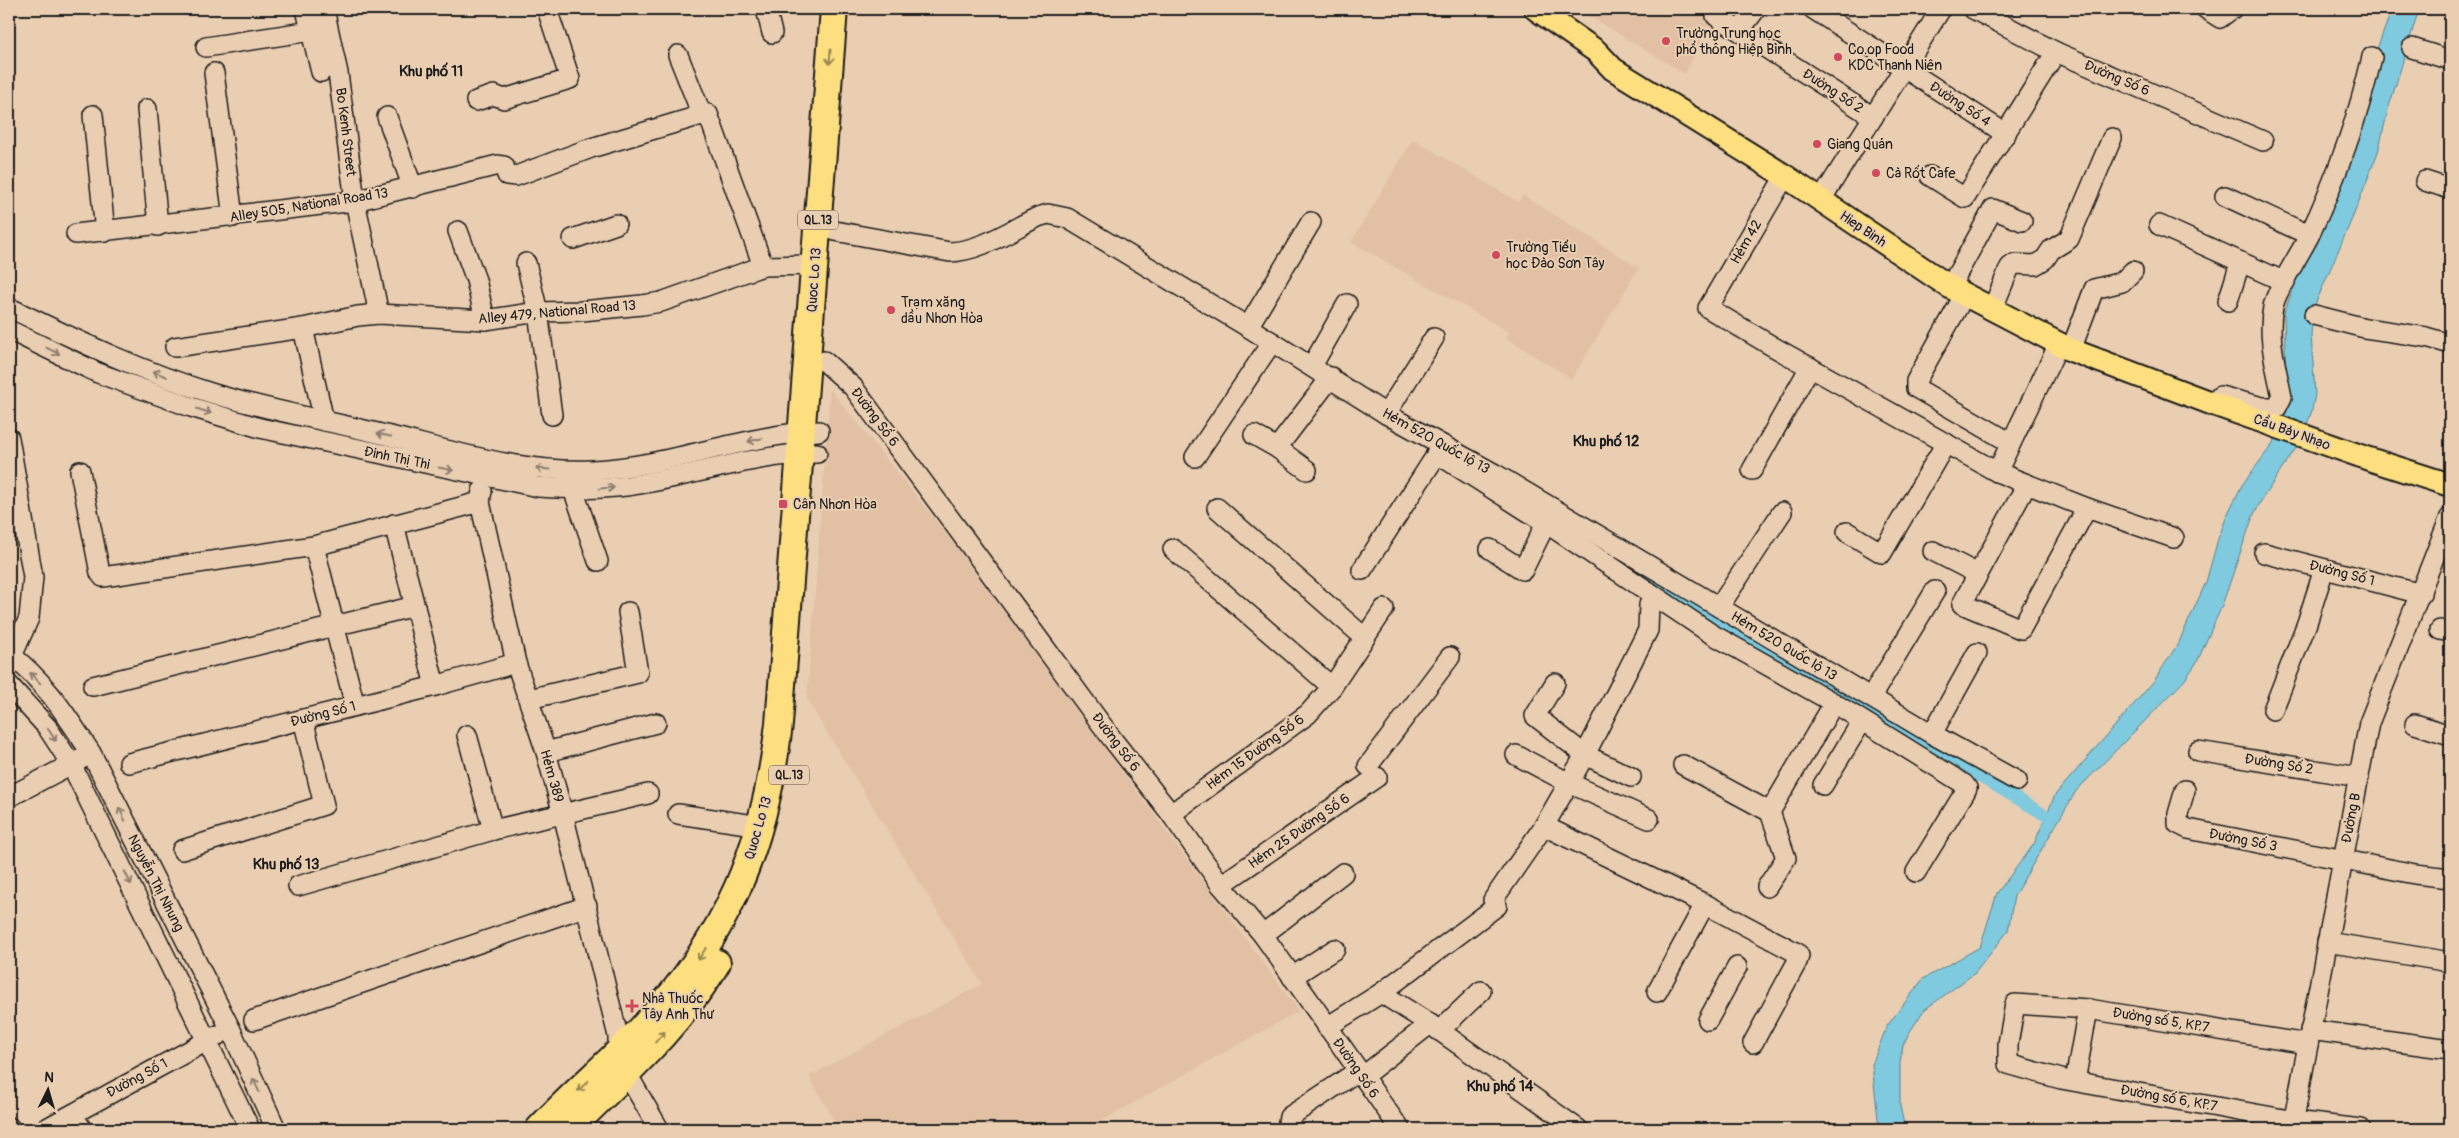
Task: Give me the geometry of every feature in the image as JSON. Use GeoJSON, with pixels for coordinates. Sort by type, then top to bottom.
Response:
{"type":"FeatureCollection","features":[{"type":"Feature","properties":{"kind":"highway","name":"Quoc Lo 13"},"geometry":{"type":"LineString","coordinates":[[539,1129],[622,1062],[658,1039],[715,967],[735,932],[761,879],[778,829],[791,768],[796,725],[810,443],[815,265],[834,9]]}},
{"type":"Feature","properties":{"kind":"highway","name":"Quoc Lo 13"},"geometry":{"type":"LineString","coordinates":[[570,1129],[622,1062],[649,1020],[702,955],[735,896],[761,826],[774,767],[810,443],[824,361],[852,9]]}},
{"type":"Feature","properties":{"kind":"main road","name":"Hiep Binh"},"geometry":{"type":"LineString","coordinates":[[1536,9],[1596,51],[1613,69],[1785,176],[1957,292],[2065,347],[2216,405]]}},
{"type":"Feature","properties":{"kind":"main road","name":"Cầu Bảy Nhạo"},"geometry":{"type":"LineString","coordinates":[[2216,405],[2369,460],[2450,486]]}},
{"type":"Feature","properties":{"kind":"street"},"geometry":{"type":"LineString","coordinates":[[306,9],[321,72]]}},
{"type":"Feature","properties":{"kind":"street","name":"Bo Kenh Street"},"geometry":{"type":"LineString","coordinates":[[324,9],[338,73],[355,201],[380,314]]}},
{"type":"Feature","properties":{"kind":"street"},"geometry":{"type":"LineString","coordinates":[[476,101],[494,95],[504,99],[570,79],[547,9]]}},
{"type":"Feature","properties":{"kind":"street"},"geometry":{"type":"LineString","coordinates":[[766,9],[772,33]]}},
{"type":"Feature","properties":{"kind":"street"},"geometry":{"type":"LineString","coordinates":[[1740,30],[1756,9]]}},
{"type":"Feature","properties":{"kind":"street","name":"Đường Số 4"},"geometry":{"type":"LineString","coordinates":[[1812,9],[2006,134]]}},
{"type":"Feature","properties":{"kind":"street"},"geometry":{"type":"LineString","coordinates":[[1820,200],[1941,9]]}},
{"type":"Feature","properties":{"kind":"street","name":"Đường Số 6"},"geometry":{"type":"LineString","coordinates":[[1973,9],[2056,52],[2263,141]]}},
{"type":"Feature","properties":{"kind":"street"},"geometry":{"type":"LineString","coordinates":[[2206,9],[2220,18],[2232,9]]}},
{"type":"Feature","properties":{"kind":"street","name":"Đường Số 2"},"geometry":{"type":"LineString","coordinates":[[1716,16],[1873,117]]}},
{"type":"Feature","properties":{"kind":"street"},"geometry":{"type":"LineString","coordinates":[[206,47],[311,31]]}},
{"type":"Feature","properties":{"kind":"street"},"geometry":{"type":"LineString","coordinates":[[2412,48],[2450,60]]}},
{"type":"Feature","properties":{"kind":"street"},"geometry":{"type":"LineString","coordinates":[[1930,176],[1965,198],[2056,52]]}},
{"type":"Feature","properties":{"kind":"street"},"geometry":{"type":"LineString","coordinates":[[678,55],[705,114],[763,266]]}},
{"type":"Feature","properties":{"kind":"street"},"geometry":{"type":"LineString","coordinates":[[2171,388],[2186,385],[2247,404],[2276,407],[2282,397],[2270,338],[2273,305],[2309,235],[2334,178],[2349,137],[2372,57]]}},
{"type":"Feature","properties":{"kind":"street"},"geometry":{"type":"LineString","coordinates":[[214,73],[232,217]]}},
{"type":"Feature","properties":{"kind":"street"},"geometry":{"type":"LineString","coordinates":[[147,109],[158,226]]}},
{"type":"Feature","properties":{"kind":"street","name":"Alley 505, National Road 13"},"geometry":{"type":"LineString","coordinates":[[76,234],[158,226],[355,201],[413,188],[498,165],[504,166],[507,175],[516,176],[592,148],[705,114]]}},
{"type":"Feature","properties":{"kind":"street"},"geometry":{"type":"LineString","coordinates":[[93,115],[104,232]]}},
{"type":"Feature","properties":{"kind":"street"},"geometry":{"type":"LineString","coordinates":[[386,117],[413,188]]}},
{"type":"Feature","properties":{"kind":"street"},"geometry":{"type":"LineString","coordinates":[[1992,310],[2010,267],[2014,264],[2035,265],[2045,259],[2051,250],[2070,239],[2112,138]]}},
{"type":"Feature","properties":{"kind":"street","name":"Hẻm 42"},"geometry":{"type":"LineString","coordinates":[[1785,176],[1708,308],[1810,368]]}},
{"type":"Feature","properties":{"kind":"street"},"geometry":{"type":"LineString","coordinates":[[2425,181],[2450,189]]}},
{"type":"Feature","properties":{"kind":"street"},"geometry":{"type":"LineString","coordinates":[[2225,196],[2309,235]]}},
{"type":"Feature","properties":{"kind":"street"},"geometry":{"type":"LineString","coordinates":[[2011,443],[1916,388],[1916,381],[1993,209],[2022,221]]}},
{"type":"Feature","properties":{"kind":"street","name":"Hẻm 520 Quốc lộ 13"},"geometry":{"type":"LineString","coordinates":[[835,231],[950,252],[962,252],[1038,217],[1058,215],[1104,238],[1393,418],[1505,480],[1932,734],[2017,781]]}},
{"type":"Feature","properties":{"kind":"street"},"geometry":{"type":"LineString","coordinates":[[1248,327],[1311,222]]}},
{"type":"Feature","properties":{"kind":"street"},"geometry":{"type":"LineString","coordinates":[[573,239],[616,224]]}},
{"type":"Feature","properties":{"kind":"street"},"geometry":{"type":"LineString","coordinates":[[2159,225],[2285,282]]}},
{"type":"Feature","properties":{"kind":"street"},"geometry":{"type":"LineString","coordinates":[[458,231],[476,280],[485,320]]}},
{"type":"Feature","properties":{"kind":"street"},"geometry":{"type":"LineString","coordinates":[[526,263],[538,312],[552,415]]}},
{"type":"Feature","properties":{"kind":"street"},"geometry":{"type":"LineString","coordinates":[[2228,301],[2240,263]]}},
{"type":"Feature","properties":{"kind":"street","name":"Alley 479, National Road 13"},"geometry":{"type":"LineString","coordinates":[[175,347],[303,328],[358,316],[380,314],[485,320],[538,312],[582,311],[661,302],[763,266],[815,265]]}},
{"type":"Feature","properties":{"kind":"street"},"geometry":{"type":"LineString","coordinates":[[1996,472],[2065,347],[2094,289],[2122,282],[2133,271]]}},
{"type":"Feature","properties":{"kind":"street"},"geometry":{"type":"LineString","coordinates":[[1312,366],[1347,304]]}},
{"type":"Feature","properties":{"kind":"street","name":"Đinh Thị Thi"},"geometry":{"type":"LineString","coordinates":[[10,310],[93,348],[164,376],[238,400],[534,469],[592,470],[810,443]]}},
{"type":"Feature","properties":{"kind":"street"},"geometry":{"type":"LineString","coordinates":[[2314,315],[2365,328],[2426,337],[2450,344]]}},
{"type":"Feature","properties":{"kind":"street"},"geometry":{"type":"LineString","coordinates":[[303,328],[324,421]]}},
{"type":"Feature","properties":{"kind":"street","name":"Đinh Thị Thi"},"geometry":{"type":"LineString","coordinates":[[9,330],[98,373],[191,407],[260,428],[538,487],[573,489],[639,484],[810,443]]}},
{"type":"Feature","properties":{"kind":"street"},"geometry":{"type":"LineString","coordinates":[[1434,338],[1393,418],[1413,437],[1710,633],[1834,704],[1964,784],[1967,788],[1916,872]]}},
{"type":"Feature","properties":{"kind":"street"},"geometry":{"type":"LineString","coordinates":[[1195,458],[1272,342]]}},
{"type":"Feature","properties":{"kind":"street","name":"Đường Số 6"},"geometry":{"type":"LineString","coordinates":[[824,361],[853,386],[1107,732],[1170,814],[1221,886],[1263,935],[1400,1129]]}},
{"type":"Feature","properties":{"kind":"street"},"geometry":{"type":"LineString","coordinates":[[1752,470],[1810,368],[1996,472],[2087,508],[2174,538]]}},
{"type":"Feature","properties":{"kind":"street"},"geometry":{"type":"LineString","coordinates":[[1277,448],[1331,378]]}},
{"type":"Feature","properties":{"kind":"street"},"geometry":{"type":"LineString","coordinates":[[1254,436],[1277,448],[1306,470]]}},
{"type":"Feature","properties":{"kind":"street"},"geometry":{"type":"LineString","coordinates":[[9,438],[34,577],[29,618],[10,655]]}},
{"type":"Feature","properties":{"kind":"street"},"geometry":{"type":"LineString","coordinates":[[1847,532],[1882,553],[1946,443]]}},
{"type":"Feature","properties":{"kind":"street"},"geometry":{"type":"LineString","coordinates":[[1362,570],[1437,454]]}},
{"type":"Feature","properties":{"kind":"street"},"geometry":{"type":"LineString","coordinates":[[80,471],[100,573],[103,577],[314,546],[480,502],[484,477]]}},
{"type":"Feature","properties":{"kind":"street"},"geometry":{"type":"LineString","coordinates":[[2027,484],[1962,604],[2021,629],[2087,508]]}},
{"type":"Feature","properties":{"kind":"street"},"geometry":{"type":"LineString","coordinates":[[573,489],[598,561]]}},
{"type":"Feature","properties":{"kind":"street","name":"Hẻm 389"},"geometry":{"type":"LineString","coordinates":[[480,502],[516,663],[546,752],[588,906],[618,1036],[622,1062]]}},
{"type":"Feature","properties":{"kind":"street"},"geometry":{"type":"LineString","coordinates":[[1217,508],[1365,638]]}},
{"type":"Feature","properties":{"kind":"street"},"geometry":{"type":"LineString","coordinates":[[1720,607],[1782,512]]}},
{"type":"Feature","properties":{"kind":"street","name":"Đường B"},"geometry":{"type":"LineString","coordinates":[[2293,1125],[2369,723],[2450,517]]}},
{"type":"Feature","properties":{"kind":"street"},"geometry":{"type":"LineString","coordinates":[[1490,549],[1522,570],[1546,523]]}},
{"type":"Feature","properties":{"kind":"street"},"geometry":{"type":"LineString","coordinates":[[394,524],[435,686]]}},
{"type":"Feature","properties":{"kind":"street"},"geometry":{"type":"LineString","coordinates":[[314,546],[355,706]]}},
{"type":"Feature","properties":{"kind":"street"},"geometry":{"type":"LineString","coordinates":[[1173,548],[1332,687]]}},
{"type":"Feature","properties":{"kind":"street"},"geometry":{"type":"LineString","coordinates":[[1933,551],[1978,574]]}},
{"type":"Feature","properties":{"kind":"street","name":"Đường Số 1"},"geometry":{"type":"LineString","coordinates":[[2264,553],[2421,594]]}},
{"type":"Feature","properties":{"kind":"street"},"geometry":{"type":"LineString","coordinates":[[2273,710],[2307,623],[2324,569]]}},
{"type":"Feature","properties":{"kind":"street"},"geometry":{"type":"LineString","coordinates":[[1871,697],[1935,591]]}},
{"type":"Feature","properties":{"kind":"street"},"geometry":{"type":"LineString","coordinates":[[1327,1026],[1381,993],[1495,903],[1544,826],[1585,755],[1648,630],[1649,605],[1653,595]]}},
{"type":"Feature","properties":{"kind":"street"},"geometry":{"type":"LineString","coordinates":[[93,686],[415,606]]}},
{"type":"Feature","properties":{"kind":"street","name":"Hẻm 15 Đường Số 6"},"geometry":{"type":"LineString","coordinates":[[1170,814],[1308,714],[1332,687],[1384,609]]}},
{"type":"Feature","properties":{"kind":"street"},"geometry":{"type":"LineString","coordinates":[[529,699],[638,673],[628,612]]}},
{"type":"Feature","properties":{"kind":"street"},"geometry":{"type":"LineString","coordinates":[[1932,734],[1977,653]]}},
{"type":"Feature","properties":{"kind":"street","name":"Nguyễn Thị Nhung"},"geometry":{"type":"LineString","coordinates":[[10,655],[50,694],[65,712],[91,753],[230,1028],[276,1129]]}},
{"type":"Feature","properties":{"kind":"street","name":"Hẻm 25 Đường Số 6"},"geometry":{"type":"LineString","coordinates":[[1221,886],[1372,772],[1450,657]]}},
{"type":"Feature","properties":{"kind":"street","name":"Đường Số 1"},"geometry":{"type":"LineString","coordinates":[[129,763],[435,686],[516,663]]}},
{"type":"Feature","properties":{"kind":"street"},"geometry":{"type":"LineString","coordinates":[[1555,682],[1535,716],[1585,755],[1630,777]]}},
{"type":"Feature","properties":{"kind":"street","name":"Nguyễn Thị Nhung"},"geometry":{"type":"LineString","coordinates":[[9,685],[47,727],[71,764],[250,1129]]}},
{"type":"Feature","properties":{"kind":"street"},"geometry":{"type":"LineString","coordinates":[[1770,812],[1834,704]]}},
{"type":"Feature","properties":{"kind":"street"},"geometry":{"type":"LineString","coordinates":[[182,850],[324,805],[303,719]]}},
{"type":"Feature","properties":{"kind":"street"},"geometry":{"type":"LineString","coordinates":[[1824,785],[1862,721]]}},
{"type":"Feature","properties":{"kind":"street"},"geometry":{"type":"LineString","coordinates":[[546,752],[656,723]]}},
{"type":"Feature","properties":{"kind":"street"},"geometry":{"type":"LineString","coordinates":[[2415,724],[2450,735]]}},
{"type":"Feature","properties":{"kind":"street"},"geometry":{"type":"LineString","coordinates":[[466,735],[494,830]]}},
{"type":"Feature","properties":{"kind":"street","name":"Đường Số 2"},"geometry":{"type":"LineString","coordinates":[[2198,751],[2359,777]]}},
{"type":"Feature","properties":{"kind":"street"},"geometry":{"type":"LineString","coordinates":[[9,797],[91,753]]}},
{"type":"Feature","properties":{"kind":"street"},"geometry":{"type":"LineString","coordinates":[[1516,755],[1569,783],[1649,820]]}},
{"type":"Feature","properties":{"kind":"street"},"geometry":{"type":"LineString","coordinates":[[1683,766],[1770,812],[1786,858],[1767,887]]}},
{"type":"Feature","properties":{"kind":"street","name":"Đường Số 3"},"geometry":{"type":"LineString","coordinates":[[2185,790],[2178,814],[2178,824],[2188,829],[2343,860]]}},
{"type":"Feature","properties":{"kind":"street"},"geometry":{"type":"LineString","coordinates":[[298,886],[494,830],[648,794]]}},
{"type":"Feature","properties":{"kind":"street"},"geometry":{"type":"LineString","coordinates":[[678,814],[761,826]]}},
{"type":"Feature","properties":{"kind":"street"},"geometry":{"type":"LineString","coordinates":[[1544,826],[1705,904],[1797,953],[1799,956],[1753,1043]]}},
{"type":"Feature","properties":{"kind":"street"},"geometry":{"type":"LineString","coordinates":[[2343,860],[2415,874],[2450,878]]}},
{"type":"Feature","properties":{"kind":"street"},"geometry":{"type":"LineString","coordinates":[[1263,935],[1343,873]]}},
{"type":"Feature","properties":{"kind":"street"},"geometry":{"type":"LineString","coordinates":[[1657,992],[1705,904]]}},
{"type":"Feature","properties":{"kind":"street"},"geometry":{"type":"LineString","coordinates":[[254,1020],[588,906]]}},
{"type":"Feature","properties":{"kind":"street"},"geometry":{"type":"LineString","coordinates":[[2327,942],[2450,962]]}},
{"type":"Feature","properties":{"kind":"street"},"geometry":{"type":"LineString","coordinates":[[1292,977],[1335,949]]}},
{"type":"Feature","properties":{"kind":"street"},"geometry":{"type":"LineString","coordinates":[[1708,1020],[1737,967]]}},
{"type":"Feature","properties":{"kind":"street"},"geometry":{"type":"LineString","coordinates":[[1292,1129],[1288,1122],[1289,1117],[1434,1028],[1481,991]]}},
{"type":"Feature","properties":{"kind":"street"},"geometry":{"type":"LineString","coordinates":[[1381,993],[1578,1129]]}},
{"type":"Feature","properties":{"kind":"street","name":"Đường số 5, KP.7"},"geometry":{"type":"LineString","coordinates":[[2008,1064],[2008,1044],[2015,1004],[2088,1009],[2309,1037],[2450,1050]]}},
{"type":"Feature","properties":{"kind":"street"},"geometry":{"type":"LineString","coordinates":[[2075,1082],[2088,1009]]}},
{"type":"Feature","properties":{"kind":"street","name":"Đường Số 1"},"geometry":{"type":"LineString","coordinates":[[44,1129],[230,1028]]}},
{"type":"Feature","properties":{"kind":"street"},"geometry":{"type":"LineString","coordinates":[[622,1062],[659,1129]]}},
{"type":"Feature","properties":{"kind":"street","name":"Đường số 6, KP.7"},"geometry":{"type":"LineString","coordinates":[[2008,1064],[2075,1082],[2293,1125],[2361,1129]]}},
{"type":"Feature","properties":{"kind":"street"},"geometry":{"type":"LineString","coordinates":[[68,1129],[78,1123],[82,1129]]}},
{"type":"Feature","properties":{"kind":"shaded area","name":"Trường Trung học phổ thông Hiệp Bình"},"geometry":{"type":"Polygon","coordinates":[[[1577,9],[1717,9],[1685,74],[1577,9]]]}},
{"type":"Feature","properties":{"kind":"shaded area","name":"Trường Tiểu học Đào Sơn Tây"},"geometry":{"type":"Polygon","coordinates":[[[1413,139],[1518,202],[1523,195],[1639,268],[1572,379],[1506,338],[1509,332],[1351,242],[1413,139]]]}},
{"type":"Feature","properties":{"kind":"shaded area"},"geometry":{"type":"Polygon","coordinates":[[[830,389],[947,534],[1299,1011],[1087,1129],[839,1129],[809,1076],[982,984],[807,700],[830,389]]]}},
{"type":"Feature","properties":{"kind":"water"},"geometry":{"type":"Polygon","coordinates":[[[2392,9],[2419,9],[2388,110],[2378,152],[2314,307],[2311,334],[2315,394],[2312,410],[2302,439],[2262,499],[2253,516],[2221,608],[2197,662],[2184,681],[2076,791],[2014,896],[2008,931],[1975,973],[1924,1010],[1903,1045],[1900,1062],[1900,1106],[1905,1129],[1879,1129],[1872,1064],[1887,1026],[1923,979],[1980,947],[1997,893],[2034,844],[2055,795],[2154,681],[2179,642],[2206,582],[2218,539],[2228,513],[2242,485],[2272,445],[2287,411],[2284,313],[2360,106],[2377,49],[2392,9]]]}},
{"type":"Feature","properties":{"kind":"waterway"},"geometry":{"type":"LineString","coordinates":[[1605,550],[1827,687],[2050,818]]}},
{"type":"Feature","properties":{"kind":"place","name":"Trường Trung học phổ thông Hiệp Bình"},"geometry":{"type":"Point","coordinates":[1666,41]}},
{"type":"Feature","properties":{"kind":"place","name":"Co.op Food KDC Thanh Niên"},"geometry":{"type":"Point","coordinates":[1838,57]}},
{"type":"Feature","properties":{"kind":"place","name":"Giang Quán"},"geometry":{"type":"Point","coordinates":[1817,144]}},
{"type":"Feature","properties":{"kind":"place","name":"Cà Rốt Cafe"},"geometry":{"type":"Point","coordinates":[1876,173]}},
{"type":"Feature","properties":{"kind":"place","name":"Trường Tiểu học Đào Sơn Tây"},"geometry":{"type":"Point","coordinates":[1496,255]}},
{"type":"Feature","properties":{"kind":"place","name":"Trạm xăng dầu Nhơn Hòa"},"geometry":{"type":"Point","coordinates":[891,310]}},
{"type":"Feature","properties":{"kind":"place","name":"Cân Nhơn Hòa"},"geometry":{"type":"Point","coordinates":[783,504]}},
{"type":"Feature","properties":{"kind":"place","name":"Nhà Thuốc Tây Anh Thư"},"geometry":{"type":"Point","coordinates":[632,1006]}},
{"type":"Feature","properties":{"kind":"district","name":"Khu phố 11"},"geometry":{"type":"Point","coordinates":[431,71]}},
{"type":"Feature","properties":{"kind":"district","name":"Khu phố 12"},"geometry":{"type":"Point","coordinates":[1606,441]}},
{"type":"Feature","properties":{"kind":"district","name":"Khu phố 13"},"geometry":{"type":"Point","coordinates":[286,864]}},
{"type":"Feature","properties":{"kind":"district","name":"Khu phố 14"},"geometry":{"type":"Point","coordinates":[1500,1086]}}]}
